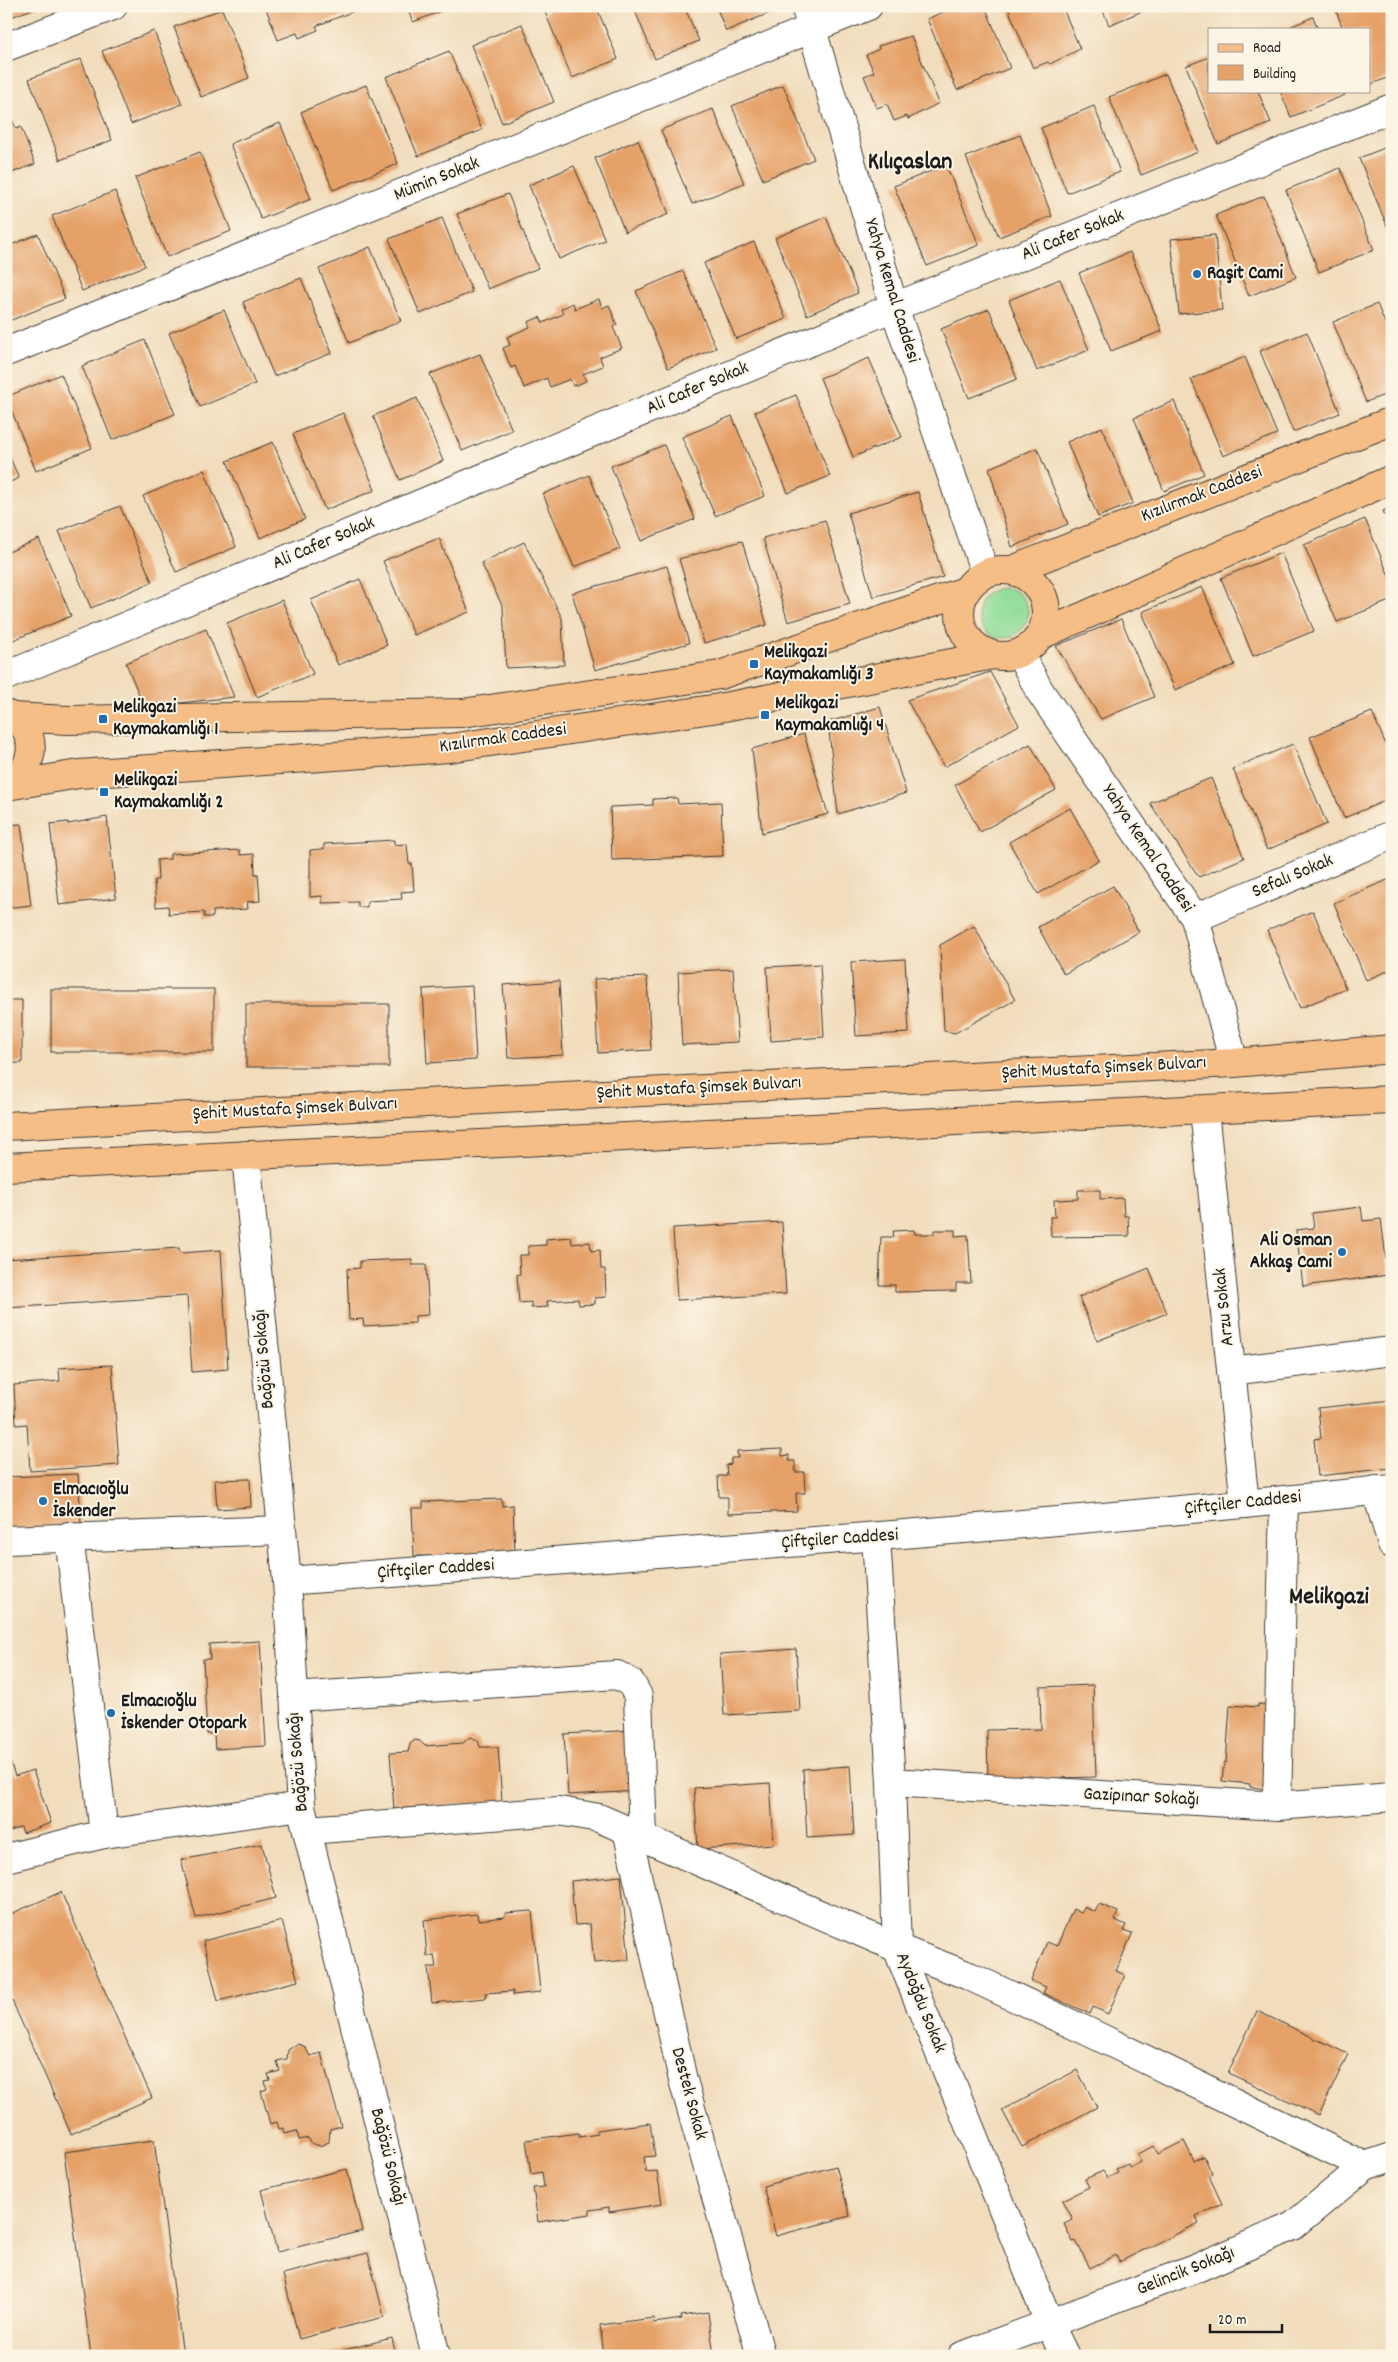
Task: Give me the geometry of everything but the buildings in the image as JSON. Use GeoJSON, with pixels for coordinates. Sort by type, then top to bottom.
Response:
{"type":"FeatureCollection","features":[{"type":"Feature","properties":{"kind":"main road","name":"Kızılırmak Caddesi"},"geometry":{"type":"LineString","coordinates":[[1012,570],[1392,421]]}},
{"type":"Feature","properties":{"kind":"main road"},"geometry":{"type":"LineString","coordinates":[[1040,635],[1392,479]]}},
{"type":"Feature","properties":{"kind":"main road"},"geometry":{"type":"LineString","coordinates":[[998,570],[1012,570],[1025,575],[1043,595],[1046,608],[1046,622],[1040,635],[1032,645],[1020,653],[1007,656],[993,655],[981,650],[970,642],[963,630],[959,617],[960,603],[965,591],[974,580],[985,573],[998,570]]}},
{"type":"Feature","properties":{"kind":"main road","name":"Kızılırmak Caddesi"},"geometry":{"type":"LineString","coordinates":[[10,715],[67,720],[462,713],[720,675],[965,591]]}},
{"type":"Feature","properties":{"kind":"main road","name":"Kızılırmak Caddesi"},"geometry":{"type":"LineString","coordinates":[[7,786],[79,774],[449,748],[719,708],[993,655]]}},
{"type":"Feature","properties":{"kind":"main road"},"geometry":{"type":"LineString","coordinates":[[7,786],[26,770],[31,747],[29,735],[22,724],[10,715]]}},
{"type":"Feature","properties":{"kind":"main road","name":"Şehit Mustafa Şimsek Bulvarı"},"geometry":{"type":"LineString","coordinates":[[6,1126],[491,1099],[1234,1063],[1392,1049]]}},
{"type":"Feature","properties":{"kind":"main road"},"geometry":{"type":"LineString","coordinates":[[6,1167],[1392,1100]]}},
{"type":"Feature","properties":{"kind":"street"},"geometry":{"type":"LineString","coordinates":[[6,47],[112,6]]}},
{"type":"Feature","properties":{"kind":"street","name":"Mümin Sokak"},"geometry":{"type":"LineString","coordinates":[[6,352],[808,18],[868,6]]}},
{"type":"Feature","properties":{"kind":"street","name":"Yahya Kemal Caddesi"},"geometry":{"type":"LineString","coordinates":[[808,18],[894,307],[985,573]]}},
{"type":"Feature","properties":{"kind":"street","name":"Ali Cafer Sokak"},"geometry":{"type":"LineString","coordinates":[[6,676],[894,307],[1392,108]]}},
{"type":"Feature","properties":{"kind":"street","name":"Yahya Kemal Caddesi"},"geometry":{"type":"LineString","coordinates":[[1020,653],[1039,690],[1195,918],[1234,1063]]}},
{"type":"Feature","properties":{"kind":"street","name":"Sefalı Sokak"},"geometry":{"type":"LineString","coordinates":[[1195,918],[1392,835]]}},
{"type":"Feature","properties":{"kind":"street","name":"Arzu Sokak"},"geometry":{"type":"LineString","coordinates":[[1204,1110],[1245,1504]]}},
{"type":"Feature","properties":{"kind":"street","name":"Bağözü Sokağı"},"geometry":{"type":"LineString","coordinates":[[246,1155],[282,1530],[304,1818],[436,2356]]}},
{"type":"Feature","properties":{"kind":"street"},"geometry":{"type":"LineString","coordinates":[[1231,1370],[1392,1351]]}},
{"type":"Feature","properties":{"kind":"street"},"geometry":{"type":"LineString","coordinates":[[1384,1490],[1392,1544]]}},
{"type":"Feature","properties":{"kind":"street","name":"Çiftçiler Caddesi"},"geometry":{"type":"LineString","coordinates":[[286,1581],[876,1537],[1384,1490]]}},
{"type":"Feature","properties":{"kind":"street"},"geometry":{"type":"LineString","coordinates":[[1276,1806],[1284,1500]]}},
{"type":"Feature","properties":{"kind":"street"},"geometry":{"type":"LineString","coordinates":[[6,1540],[69,1536],[282,1530]]}},
{"type":"Feature","properties":{"kind":"street"},"geometry":{"type":"LineString","coordinates":[[69,1536],[104,1834]]}},
{"type":"Feature","properties":{"kind":"street","name":"Aydoğdu Sokak"},"geometry":{"type":"LineString","coordinates":[[876,1537],[891,1782],[897,1948],[1050,2325],[1065,2356]]}},
{"type":"Feature","properties":{"kind":"street","name":"Destek Sokak"},"geometry":{"type":"LineString","coordinates":[[294,1697],[617,1675],[631,1683],[638,1696],[635,1833],[683,2080],[761,2356]]}},
{"type":"Feature","properties":{"kind":"street","name":"Gazipınar Sokağı"},"geometry":{"type":"LineString","coordinates":[[891,1782],[1276,1806],[1392,1797]]}},
{"type":"Feature","properties":{"kind":"street"},"geometry":{"type":"LineString","coordinates":[[6,1858],[104,1834],[304,1818],[559,1811],[599,1818],[897,1948],[969,1976],[1364,2166],[1392,2173]]}},
{"type":"Feature","properties":{"kind":"street","name":"Gelincik Sokağı"},"geometry":{"type":"LineString","coordinates":[[962,2356],[1050,2325],[1197,2268],[1294,2226],[1364,2166],[1392,2157]]}},
{"type":"Feature","properties":{"kind":"green space"},"geometry":{"type":"Polygon","coordinates":[[[998,588],[1008,588],[1021,595],[1028,608],[1028,618],[1021,631],[1008,638],[998,638],[989,634],[982,627],[978,618],[978,608],[982,599],[989,592],[998,588]]]}},
{"type":"Feature","properties":{"kind":"place","name":"Raşit Cami"},"geometry":{"type":"Point","coordinates":[1197,274]}},
{"type":"Feature","properties":{"kind":"place","name":"Melikgazi Kaymakamlığı 3"},"geometry":{"type":"Point","coordinates":[754,664]}},
{"type":"Feature","properties":{"kind":"place","name":"Melikgazi Kaymakamlığı 4"},"geometry":{"type":"Point","coordinates":[765,715]}},
{"type":"Feature","properties":{"kind":"place","name":"Melikgazi Kaymakamlığı 1"},"geometry":{"type":"Point","coordinates":[103,719]}},
{"type":"Feature","properties":{"kind":"place","name":"Melikgazi Kaymakamlığı 2"},"geometry":{"type":"Point","coordinates":[104,792]}},
{"type":"Feature","properties":{"kind":"place","name":"Ali Osman Akkaş Cami"},"geometry":{"type":"Point","coordinates":[1342,1252]}},
{"type":"Feature","properties":{"kind":"place","name":"Elmacıoğlu İskender"},"geometry":{"type":"Point","coordinates":[43,1501]}},
{"type":"Feature","properties":{"kind":"place","name":"Elmacıoğlu İskender Otopark"},"geometry":{"type":"Point","coordinates":[111,1713]}},
{"type":"Feature","properties":{"kind":"district","name":"Kılıçaslan"},"geometry":{"type":"Point","coordinates":[910,163]}},
{"type":"Feature","properties":{"kind":"district","name":"Melikgazi"},"geometry":{"type":"Point","coordinates":[1329,1598]}}]}
